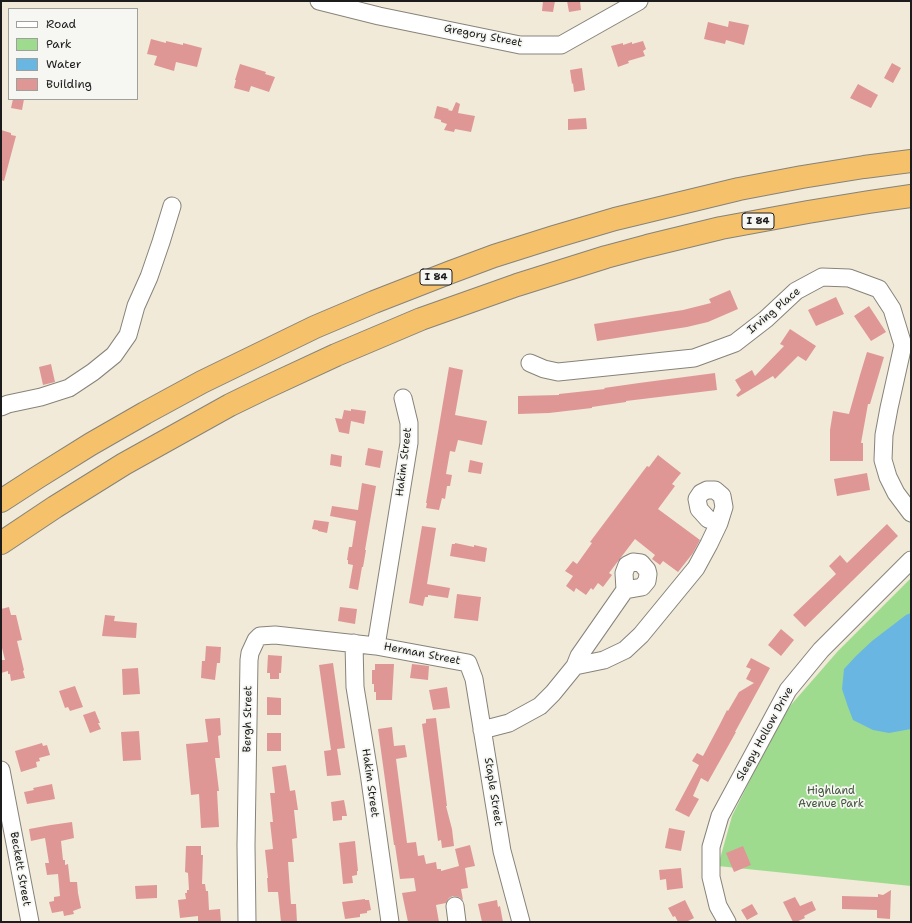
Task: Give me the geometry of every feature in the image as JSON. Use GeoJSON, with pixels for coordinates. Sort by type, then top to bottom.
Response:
{"type":"FeatureCollection","features":[{"type":"Feature","properties":{"kind":"highway","name":"I 84"},"geometry":{"type":"LineString","coordinates":[[1,502],[91,444],[202,382],[315,327],[451,272],[494,256],[554,237],[739,189],[802,177],[911,161]]}},
{"type":"Feature","properties":{"kind":"highway","name":"I 84"},"geometry":{"type":"LineString","coordinates":[[1,543],[55,506],[117,468],[224,408],[336,355],[421,319],[539,278],[606,257],[660,243],[721,228],[808,212],[911,196]]}},
{"type":"Feature","properties":{"kind":"street","name":"Gregory Street"},"geometry":{"type":"LineString","coordinates":[[319,1],[378,8],[520,45],[561,44],[639,1]]}},
{"type":"Feature","properties":{"kind":"street"},"geometry":{"type":"LineString","coordinates":[[1,407],[69,388],[93,372],[114,355],[128,335],[136,306],[149,277],[172,206]]}},
{"type":"Feature","properties":{"kind":"street","name":"Irving Place"},"geometry":{"type":"LineString","coordinates":[[530,364],[558,372],[694,358],[735,343],[766,319],[796,291],[822,277],[849,278],[879,289],[892,309],[903,345],[884,436],[883,460],[888,477],[896,493],[911,513]]}},
{"type":"Feature","properties":{"kind":"street","name":"Hakim Street"},"geometry":{"type":"LineString","coordinates":[[376,646],[409,443],[409,423],[403,398]]}},
{"type":"Feature","properties":{"kind":"street"},"geometry":{"type":"LineString","coordinates":[[575,666],[604,660],[625,650],[641,635],[696,568],[719,523]]}},
{"type":"Feature","properties":{"kind":"street","name":"Sleepy Hollow Drive"},"geometry":{"type":"LineString","coordinates":[[727,922],[718,906],[712,877],[711,847],[720,816],[788,690],[821,650],[911,560]]}},
{"type":"Feature","properties":{"kind":"street"},"geometry":{"type":"LineString","coordinates":[[482,730],[509,723],[540,706],[575,666],[579,656],[624,590]]}},
{"type":"Feature","properties":{"kind":"street","name":"Bergh Street"},"geometry":{"type":"LineString","coordinates":[[247,922],[246,837],[249,660],[253,646],[260,636],[275,635],[376,646]]}},
{"type":"Feature","properties":{"kind":"street","name":"Hakim Street"},"geometry":{"type":"LineString","coordinates":[[354,643],[355,687],[390,922]]}},
{"type":"Feature","properties":{"kind":"street","name":"Herman Street"},"geometry":{"type":"LineString","coordinates":[[376,646],[468,663]]}},
{"type":"Feature","properties":{"kind":"street","name":"Staple Street"},"geometry":{"type":"LineString","coordinates":[[468,663],[474,679],[502,851],[521,922]]}},
{"type":"Feature","properties":{"kind":"street","name":"Beckett Street"},"geometry":{"type":"LineString","coordinates":[[1,770],[30,922]]}},
{"type":"Feature","properties":{"kind":"green space","name":"Highland Avenue Park"},"geometry":{"type":"Polygon","coordinates":[[[911,578],[911,886],[718,866],[732,816],[783,714],[838,651],[911,578]]]}},
{"type":"Feature","properties":{"kind":"water"},"geometry":{"type":"Polygon","coordinates":[[[911,613],[911,729],[889,733],[873,730],[853,720],[842,689],[844,669],[872,641],[906,615],[911,613]]]}},
{"type":"Feature","properties":{"kind":"building"},"geometry":{"type":"Polygon","coordinates":[[[543,1],[555,1],[553,12],[542,11],[543,1]]]}},
{"type":"Feature","properties":{"kind":"building"},"geometry":{"type":"Polygon","coordinates":[[[567,1],[580,1],[581,10],[569,12],[567,1]]]}},
{"type":"Feature","properties":{"kind":"building"},"geometry":{"type":"Polygon","coordinates":[[[729,21],[749,25],[744,45],[726,40],[725,44],[704,39],[708,22],[728,27],[729,21]]]}},
{"type":"Feature","properties":{"kind":"building"},"geometry":{"type":"Polygon","coordinates":[[[151,39],[166,43],[166,41],[183,45],[183,43],[202,48],[197,67],[176,62],[174,71],[154,65],[157,56],[147,54],[151,39]]]}},
{"type":"Feature","properties":{"kind":"building"},"geometry":{"type":"Polygon","coordinates":[[[643,41],[646,49],[643,51],[645,56],[628,61],[629,63],[618,67],[611,46],[623,43],[623,45],[632,42],[632,44],[643,41]]]}},
{"type":"Feature","properties":{"kind":"building"},"geometry":{"type":"Polygon","coordinates":[[[892,63],[901,68],[893,83],[884,78],[892,63]]]}},
{"type":"Feature","properties":{"kind":"building"},"geometry":{"type":"Polygon","coordinates":[[[240,64],[266,72],[265,74],[275,77],[269,92],[251,86],[249,92],[234,88],[240,64]]]}},
{"type":"Feature","properties":{"kind":"building"},"geometry":{"type":"Polygon","coordinates":[[[582,68],[585,90],[574,92],[570,70],[582,68]]]}},
{"type":"Feature","properties":{"kind":"building"},"geometry":{"type":"Polygon","coordinates":[[[858,84],[878,95],[871,108],[850,98],[858,84]]]}},
{"type":"Feature","properties":{"kind":"building"},"geometry":{"type":"Polygon","coordinates":[[[13,100],[24,100],[22,110],[11,108],[13,100]]]}},
{"type":"Feature","properties":{"kind":"building"},"geometry":{"type":"Polygon","coordinates":[[[456,102],[460,104],[458,113],[475,116],[471,132],[455,129],[454,132],[444,130],[447,124],[434,118],[437,106],[452,111],[456,102]]]}},
{"type":"Feature","properties":{"kind":"building"},"geometry":{"type":"Polygon","coordinates":[[[586,118],[587,129],[568,130],[568,119],[586,118]]]}},
{"type":"Feature","properties":{"kind":"building"},"geometry":{"type":"Polygon","coordinates":[[[1,130],[16,136],[4,181],[1,180],[1,130]]]}},
{"type":"Feature","properties":{"kind":"building"},"geometry":{"type":"Polygon","coordinates":[[[730,290],[738,309],[708,322],[687,327],[597,341],[594,324],[683,310],[711,303],[709,299],[730,290]]]}},
{"type":"Feature","properties":{"kind":"building"},"geometry":{"type":"Polygon","coordinates":[[[836,297],[844,314],[816,326],[808,310],[836,297]]]}},
{"type":"Feature","properties":{"kind":"building"},"geometry":{"type":"Polygon","coordinates":[[[869,306],[886,332],[871,341],[854,316],[869,306]]]}},
{"type":"Feature","properties":{"kind":"building"},"geometry":{"type":"Polygon","coordinates":[[[790,329],[816,346],[806,361],[798,356],[775,379],[773,376],[738,397],[736,395],[741,390],[735,380],[752,370],[755,376],[784,346],[780,344],[790,329]]]}},
{"type":"Feature","properties":{"kind":"building"},"geometry":{"type":"Polygon","coordinates":[[[867,352],[884,357],[870,404],[868,404],[861,443],[863,443],[863,461],[830,461],[830,430],[833,411],[849,414],[867,352]]]}},
{"type":"Feature","properties":{"kind":"building"},"geometry":{"type":"Polygon","coordinates":[[[51,364],[55,382],[43,385],[39,367],[51,364]]]}},
{"type":"Feature","properties":{"kind":"building"},"geometry":{"type":"Polygon","coordinates":[[[449,367],[463,370],[455,415],[487,421],[482,445],[458,440],[455,452],[450,451],[446,474],[452,475],[450,486],[447,486],[445,499],[442,498],[439,510],[426,508],[426,503],[449,367]]]}},
{"type":"Feature","properties":{"kind":"building"},"geometry":{"type":"Polygon","coordinates":[[[715,373],[717,390],[626,401],[592,408],[549,413],[518,414],[518,396],[559,395],[715,373]]]}},
{"type":"Feature","properties":{"kind":"building"},"geometry":{"type":"Polygon","coordinates":[[[351,409],[366,411],[364,424],[351,421],[349,434],[339,432],[335,418],[342,419],[344,410],[351,411],[351,409]]]}},
{"type":"Feature","properties":{"kind":"building"},"geometry":{"type":"Polygon","coordinates":[[[368,448],[383,451],[380,468],[365,465],[368,448]]]}},
{"type":"Feature","properties":{"kind":"building"},"geometry":{"type":"Polygon","coordinates":[[[331,454],[342,456],[341,467],[330,465],[331,454]]]}},
{"type":"Feature","properties":{"kind":"building"},"geometry":{"type":"Polygon","coordinates":[[[658,455],[681,473],[672,484],[675,486],[658,509],[700,540],[693,553],[678,572],[663,561],[660,565],[652,559],[655,555],[635,539],[609,573],[612,575],[603,587],[598,583],[593,590],[591,588],[586,595],[576,588],[574,592],[566,586],[573,576],[565,571],[573,561],[577,564],[592,543],[590,542],[647,466],[649,467],[658,455]]]}},
{"type":"Feature","properties":{"kind":"building"},"geometry":{"type":"Polygon","coordinates":[[[470,460],[483,463],[481,474],[468,472],[470,460]]]}},
{"type":"Feature","properties":{"kind":"building"},"geometry":{"type":"Polygon","coordinates":[[[867,473],[870,490],[837,496],[834,479],[867,473]]]}},
{"type":"Feature","properties":{"kind":"building"},"geometry":{"type":"Polygon","coordinates":[[[362,483],[376,486],[358,590],[349,588],[353,565],[348,564],[347,560],[349,547],[352,547],[356,521],[330,516],[332,506],[358,510],[362,483]]]}},
{"type":"Feature","properties":{"kind":"building"},"geometry":{"type":"Polygon","coordinates":[[[314,520],[329,522],[327,533],[312,529],[314,520]]]}},
{"type":"Feature","properties":{"kind":"building"},"geometry":{"type":"Polygon","coordinates":[[[887,524],[898,536],[805,627],[793,615],[836,574],[829,566],[840,555],[847,563],[887,524]]]}},
{"type":"Feature","properties":{"kind":"building"},"geometry":{"type":"Polygon","coordinates":[[[422,526],[436,528],[427,584],[450,588],[448,598],[428,595],[428,597],[425,597],[423,606],[409,603],[422,526]]]}},
{"type":"Feature","properties":{"kind":"building"},"geometry":{"type":"Polygon","coordinates":[[[455,543],[487,548],[485,562],[450,556],[452,544],[455,543]]]}},
{"type":"Feature","properties":{"kind":"building"},"geometry":{"type":"Polygon","coordinates":[[[457,594],[481,597],[478,621],[454,618],[457,594]]]}},
{"type":"Feature","properties":{"kind":"building"},"geometry":{"type":"Polygon","coordinates":[[[9,607],[11,615],[16,615],[22,640],[17,641],[25,678],[11,681],[8,671],[1,673],[1,660],[5,660],[1,644],[1,609],[9,607]]]}},
{"type":"Feature","properties":{"kind":"building"},"geometry":{"type":"Polygon","coordinates":[[[340,607],[357,609],[355,624],[338,621],[340,607]]]}},
{"type":"Feature","properties":{"kind":"building"},"geometry":{"type":"Polygon","coordinates":[[[105,615],[115,616],[114,621],[137,623],[136,638],[102,636],[105,615]]]}},
{"type":"Feature","properties":{"kind":"building"},"geometry":{"type":"Polygon","coordinates":[[[781,629],[794,640],[781,656],[768,645],[781,629]]]}},
{"type":"Feature","properties":{"kind":"building"},"geometry":{"type":"Polygon","coordinates":[[[206,646],[221,647],[220,663],[217,663],[215,680],[201,678],[202,661],[205,661],[206,646]]]}},
{"type":"Feature","properties":{"kind":"building"},"geometry":{"type":"Polygon","coordinates":[[[268,655],[282,656],[281,673],[279,673],[279,679],[270,679],[270,673],[267,673],[268,655]]]}},
{"type":"Feature","properties":{"kind":"building"},"geometry":{"type":"Polygon","coordinates":[[[751,658],[770,668],[708,782],[701,778],[693,796],[699,799],[689,817],[675,810],[699,765],[692,761],[697,753],[703,756],[727,710],[728,711],[739,692],[754,683],[746,679],[751,669],[746,667],[751,658]]]}},
{"type":"Feature","properties":{"kind":"building"},"geometry":{"type":"Polygon","coordinates":[[[333,663],[345,748],[337,749],[341,775],[327,776],[324,751],[331,750],[319,665],[333,663]]]}},
{"type":"Feature","properties":{"kind":"building"},"geometry":{"type":"Polygon","coordinates":[[[375,664],[394,664],[392,700],[376,700],[374,684],[372,684],[372,670],[375,670],[375,664]]]}},
{"type":"Feature","properties":{"kind":"building"},"geometry":{"type":"Polygon","coordinates":[[[412,664],[429,666],[428,680],[410,678],[412,664]]]}},
{"type":"Feature","properties":{"kind":"building"},"geometry":{"type":"Polygon","coordinates":[[[138,668],[140,694],[123,695],[122,669],[138,668]]]}},
{"type":"Feature","properties":{"kind":"building"},"geometry":{"type":"Polygon","coordinates":[[[75,686],[83,707],[70,711],[68,707],[65,708],[59,691],[75,686]]]}},
{"type":"Feature","properties":{"kind":"building"},"geometry":{"type":"Polygon","coordinates":[[[447,687],[450,708],[433,710],[429,690],[447,687]]]}},
{"type":"Feature","properties":{"kind":"building"},"geometry":{"type":"Polygon","coordinates":[[[267,697],[281,698],[281,715],[267,715],[267,697]]]}},
{"type":"Feature","properties":{"kind":"building"},"geometry":{"type":"Polygon","coordinates":[[[95,711],[101,729],[90,733],[83,715],[95,711]]]}},
{"type":"Feature","properties":{"kind":"building"},"geometry":{"type":"Polygon","coordinates":[[[220,718],[221,735],[218,736],[220,758],[215,758],[219,791],[217,791],[219,827],[201,828],[199,794],[191,795],[186,744],[208,742],[205,719],[220,718]]]}},
{"type":"Feature","properties":{"kind":"building"},"geometry":{"type":"Polygon","coordinates":[[[436,718],[446,806],[452,829],[454,846],[442,848],[441,840],[438,841],[422,724],[426,723],[426,719],[436,718]]]}},
{"type":"Feature","properties":{"kind":"building"},"geometry":{"type":"Polygon","coordinates":[[[392,727],[394,746],[405,745],[407,757],[396,759],[407,843],[416,842],[418,856],[424,855],[426,864],[436,862],[437,869],[441,869],[441,871],[459,866],[455,849],[470,845],[475,866],[465,868],[468,888],[461,889],[463,900],[459,897],[453,896],[449,898],[446,903],[436,905],[439,922],[408,922],[402,893],[416,891],[414,878],[400,879],[378,729],[392,727]]]}},
{"type":"Feature","properties":{"kind":"building"},"geometry":{"type":"Polygon","coordinates":[[[139,731],[141,760],[123,761],[121,732],[139,731]]]}},
{"type":"Feature","properties":{"kind":"building"},"geometry":{"type":"Polygon","coordinates":[[[267,733],[281,733],[281,751],[267,751],[267,733]]]}},
{"type":"Feature","properties":{"kind":"building"},"geometry":{"type":"Polygon","coordinates":[[[42,743],[43,746],[47,745],[50,755],[39,758],[40,761],[36,762],[37,767],[21,772],[15,751],[42,743]]]}},
{"type":"Feature","properties":{"kind":"building"},"geometry":{"type":"Polygon","coordinates":[[[286,765],[290,791],[295,790],[298,810],[294,810],[297,838],[292,839],[294,862],[288,862],[291,904],[296,904],[297,922],[281,922],[278,892],[268,892],[265,850],[273,849],[270,822],[273,822],[270,793],[275,793],[272,767],[286,765]]]}},
{"type":"Feature","properties":{"kind":"building"},"geometry":{"type":"Polygon","coordinates":[[[52,784],[55,799],[27,804],[24,792],[34,790],[33,788],[52,784]]]}},
{"type":"Feature","properties":{"kind":"building"},"geometry":{"type":"Polygon","coordinates":[[[344,800],[347,816],[342,816],[342,820],[333,821],[331,802],[344,800]]]}},
{"type":"Feature","properties":{"kind":"building"},"geometry":{"type":"Polygon","coordinates":[[[72,822],[74,838],[61,841],[63,860],[65,860],[65,865],[68,864],[70,882],[77,882],[81,908],[73,911],[74,914],[64,916],[63,911],[52,913],[49,902],[54,901],[54,897],[60,896],[58,874],[47,875],[45,863],[49,863],[45,838],[31,841],[29,829],[72,822]]]}},
{"type":"Feature","properties":{"kind":"building"},"geometry":{"type":"Polygon","coordinates":[[[669,828],[685,831],[681,851],[665,848],[669,828]]]}},
{"type":"Feature","properties":{"kind":"building"},"geometry":{"type":"Polygon","coordinates":[[[355,841],[358,871],[357,875],[352,876],[353,883],[343,884],[339,843],[355,841]]]}},
{"type":"Feature","properties":{"kind":"building"},"geometry":{"type":"Polygon","coordinates":[[[186,846],[201,846],[201,855],[203,855],[202,884],[205,884],[206,891],[208,891],[209,910],[220,909],[221,922],[198,922],[198,916],[180,918],[178,900],[186,899],[185,893],[189,890],[188,873],[185,872],[186,846]]]}},
{"type":"Feature","properties":{"kind":"building"},"geometry":{"type":"Polygon","coordinates":[[[743,846],[751,865],[734,872],[726,853],[743,846]]]}},
{"type":"Feature","properties":{"kind":"building"},"geometry":{"type":"Polygon","coordinates":[[[681,868],[683,888],[667,890],[666,879],[660,880],[659,870],[681,868]]]}},
{"type":"Feature","properties":{"kind":"building"},"geometry":{"type":"Polygon","coordinates":[[[157,885],[157,898],[136,899],[135,886],[157,885]]]}},
{"type":"Feature","properties":{"kind":"building"},"geometry":{"type":"Polygon","coordinates":[[[891,890],[890,919],[877,918],[877,910],[842,909],[842,896],[878,897],[878,894],[883,895],[891,890]]]}},
{"type":"Feature","properties":{"kind":"building"},"geometry":{"type":"Polygon","coordinates":[[[795,897],[800,906],[812,901],[816,910],[804,916],[805,918],[793,922],[783,902],[795,897]]]}},
{"type":"Feature","properties":{"kind":"building"},"geometry":{"type":"Polygon","coordinates":[[[365,899],[369,900],[371,910],[367,911],[367,913],[360,914],[360,917],[345,919],[342,902],[365,899]]]}},
{"type":"Feature","properties":{"kind":"building"},"geometry":{"type":"Polygon","coordinates":[[[497,900],[498,907],[500,906],[503,922],[482,922],[478,904],[497,900]]]}},
{"type":"Feature","properties":{"kind":"building"},"geometry":{"type":"Polygon","coordinates":[[[685,900],[694,918],[686,922],[678,922],[668,908],[685,900]]]}},
{"type":"Feature","properties":{"kind":"building"},"geometry":{"type":"Polygon","coordinates":[[[752,904],[758,914],[747,920],[741,910],[752,904]]]}}]}
